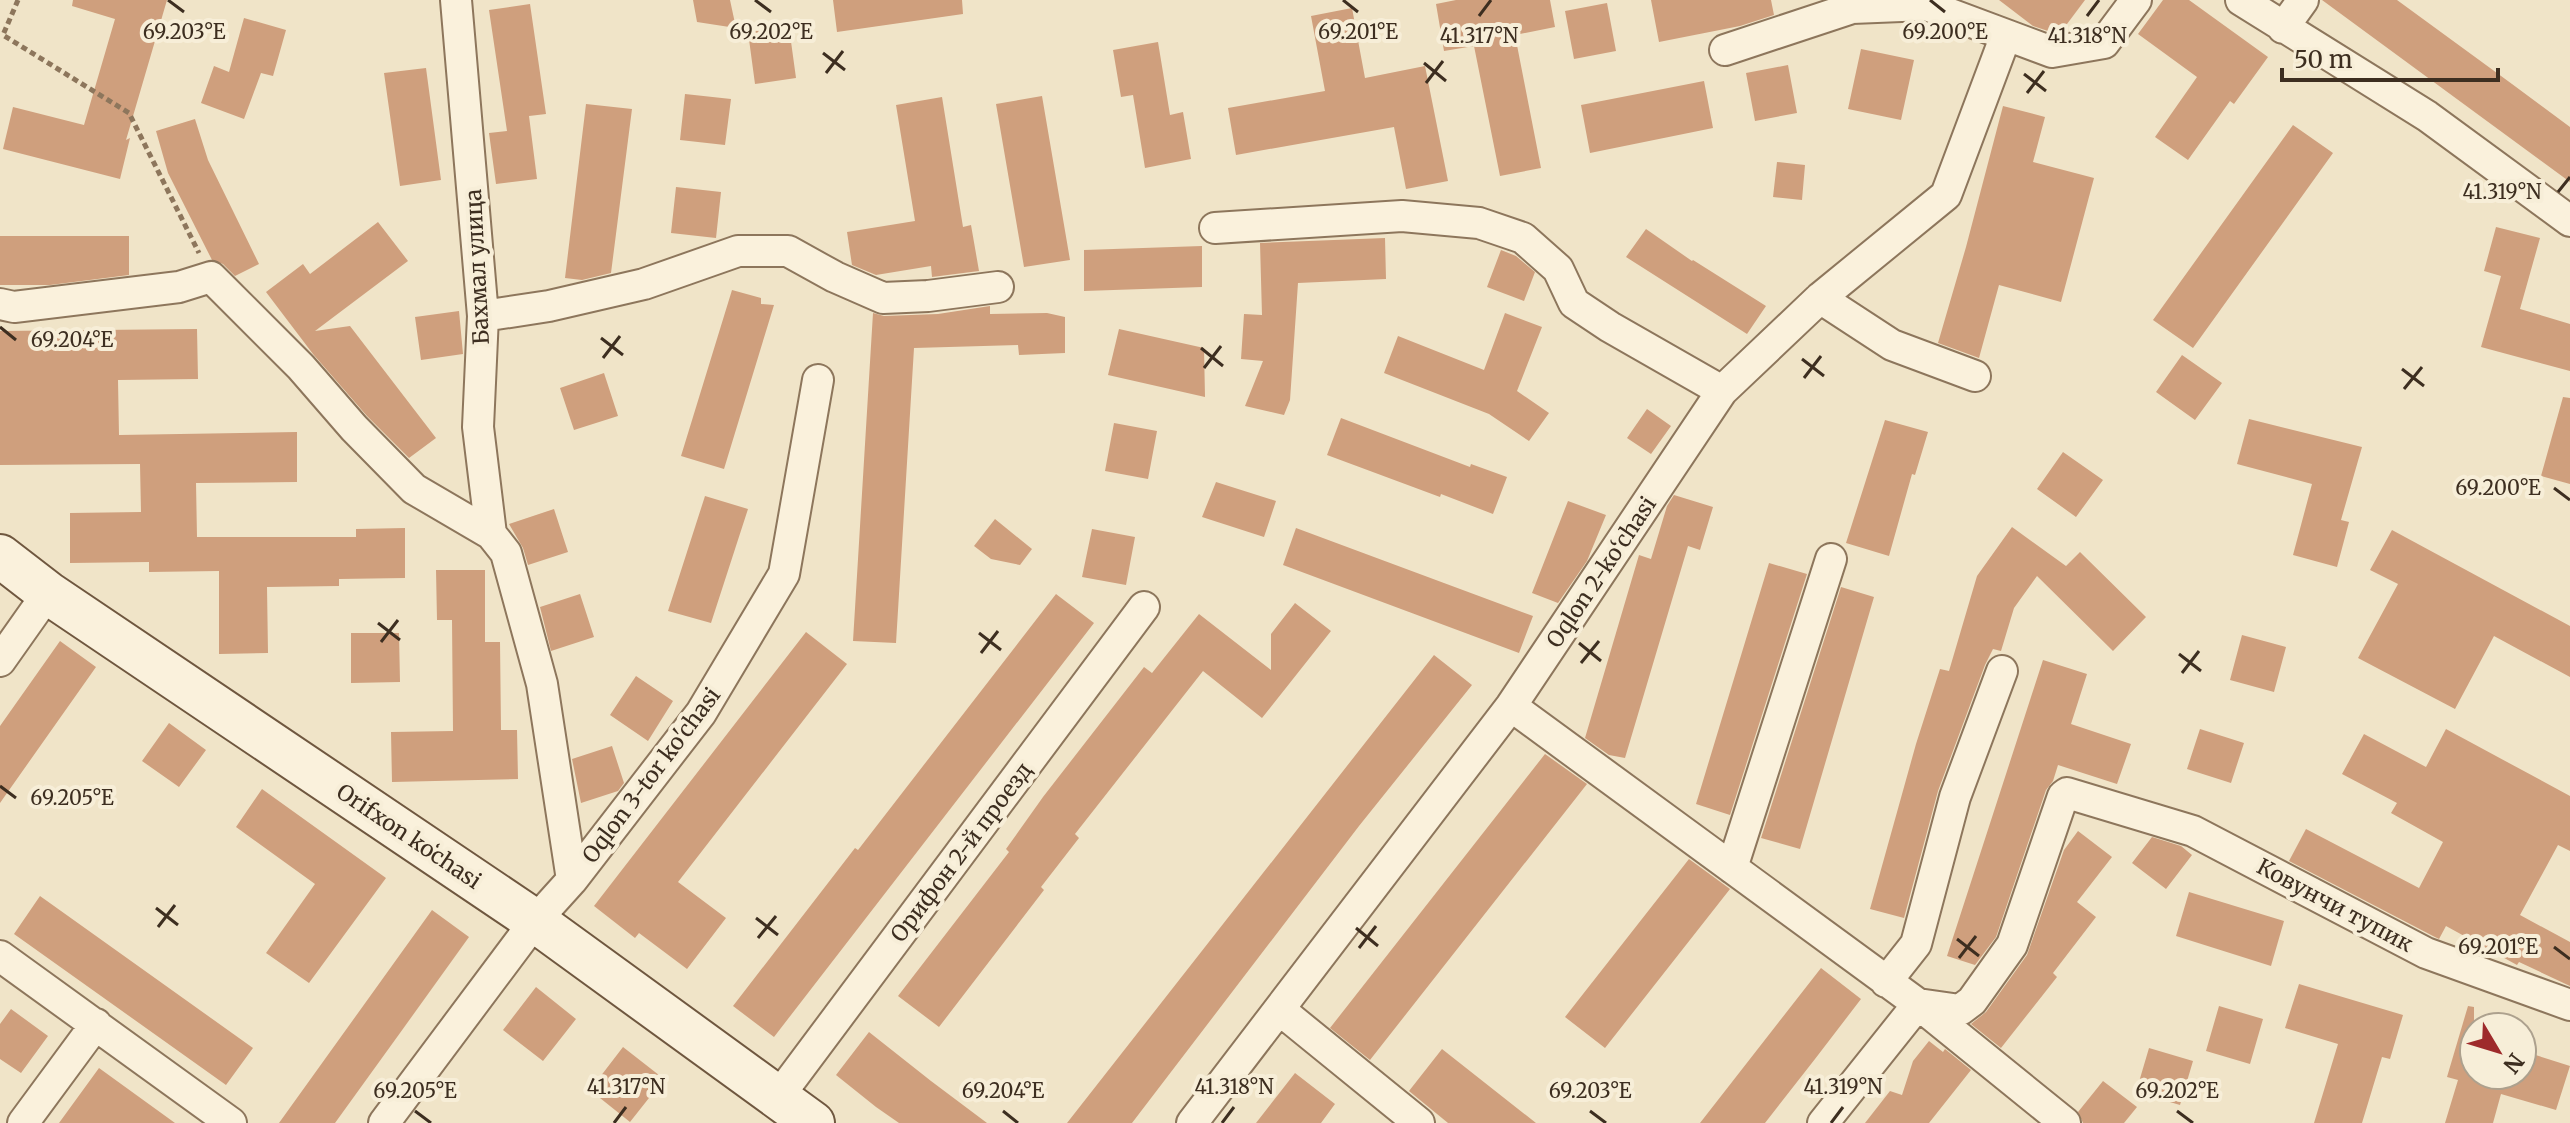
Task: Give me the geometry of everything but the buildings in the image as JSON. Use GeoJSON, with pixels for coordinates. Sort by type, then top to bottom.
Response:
{"type":"FeatureCollection","features":[{"type":"Feature","properties":{"kind":"street","name":"Бахмал улица"},"geometry":{"type":"LineString","coordinates":[[456,0],[483,316],[478,427],[491,534],[506,553],[542,684],[572,880]]}},
{"type":"Feature","properties":{"kind":"street"},"geometry":{"type":"LineString","coordinates":[[1725,50],[1852,8],[1926,5],[2052,52],[2104,43],[2136,0]]}},
{"type":"Feature","properties":{"kind":"street"},"geometry":{"type":"LineString","coordinates":[[2241,0],[2427,116],[2570,221]]}},
{"type":"Feature","properties":{"kind":"street"},"geometry":{"type":"LineString","coordinates":[[2283,28],[2303,0]]}},
{"type":"Feature","properties":{"kind":"street","name":"Oqlon 2-ko‘chasi"},"geometry":{"type":"LineString","coordinates":[[1192,1123],[1511,706],[1722,391],[1820,298],[1946,195],[2006,35]]}},
{"type":"Feature","properties":{"kind":"street"},"geometry":{"type":"LineString","coordinates":[[1215,228],[1402,216],[1479,223],[1523,238],[1558,269],[1574,303],[1722,391]]}},
{"type":"Feature","properties":{"kind":"street"},"geometry":{"type":"LineString","coordinates":[[483,316],[549,306],[644,284],[738,251],[788,251],[835,277],[883,298],[998,287]]}},
{"type":"Feature","properties":{"kind":"street"},"geometry":{"type":"LineString","coordinates":[[0,304],[14,307],[179,287],[211,277],[301,367],[354,428],[414,489],[491,534]]}},
{"type":"Feature","properties":{"kind":"street"},"geometry":{"type":"LineString","coordinates":[[1820,298],[1892,345],[1975,376]]}},
{"type":"Feature","properties":{"kind":"street","name":"Oqlon 3-tor ko'chasi"},"geometry":{"type":"LineString","coordinates":[[384,1123],[535,921],[572,880],[701,713],[784,574],[818,380]]}},
{"type":"Feature","properties":{"kind":"street","name":"Orifxon koʻchasi"},"geometry":{"type":"LineString","coordinates":[[0,556],[48,593],[535,921],[813,1123]]}},
{"type":"Feature","properties":{"kind":"street"},"geometry":{"type":"LineString","coordinates":[[1732,868],[1831,559]]}},
{"type":"Feature","properties":{"kind":"street"},"geometry":{"type":"LineString","coordinates":[[0,661],[48,593]]}},
{"type":"Feature","properties":{"kind":"street","name":"Орифон 2-й проезд"},"geometry":{"type":"LineString","coordinates":[[778,1097],[1144,607]]}},
{"type":"Feature","properties":{"kind":"street"},"geometry":{"type":"LineString","coordinates":[[1886,982],[1916,944],[1955,797],[2002,671]]}},
{"type":"Feature","properties":{"kind":"street"},"geometry":{"type":"LineString","coordinates":[[1511,706],[1918,1004],[2065,1123]]}},
{"type":"Feature","properties":{"kind":"street","name":"Ковунчи тупик"},"geometry":{"type":"LineString","coordinates":[[1918,1004],[1960,1010],[1966,1007],[2012,945],[2063,796],[2067,793],[2193,831],[2426,953],[2570,1005]]}},
{"type":"Feature","properties":{"kind":"street"},"geometry":{"type":"LineString","coordinates":[[0,956],[231,1123]]}},
{"type":"Feature","properties":{"kind":"street"},"geometry":{"type":"LineString","coordinates":[[1823,1123],[1918,1004]]}},
{"type":"Feature","properties":{"kind":"street"},"geometry":{"type":"LineString","coordinates":[[1280,1010],[1419,1123]]}},
{"type":"Feature","properties":{"kind":"street"},"geometry":{"type":"LineString","coordinates":[[23,1123],[96,1024]]}},
{"type":"Feature","properties":{"kind":"path"},"geometry":{"type":"LineString","coordinates":[[18,0],[3,35],[129,113],[211,277]]}}]}
